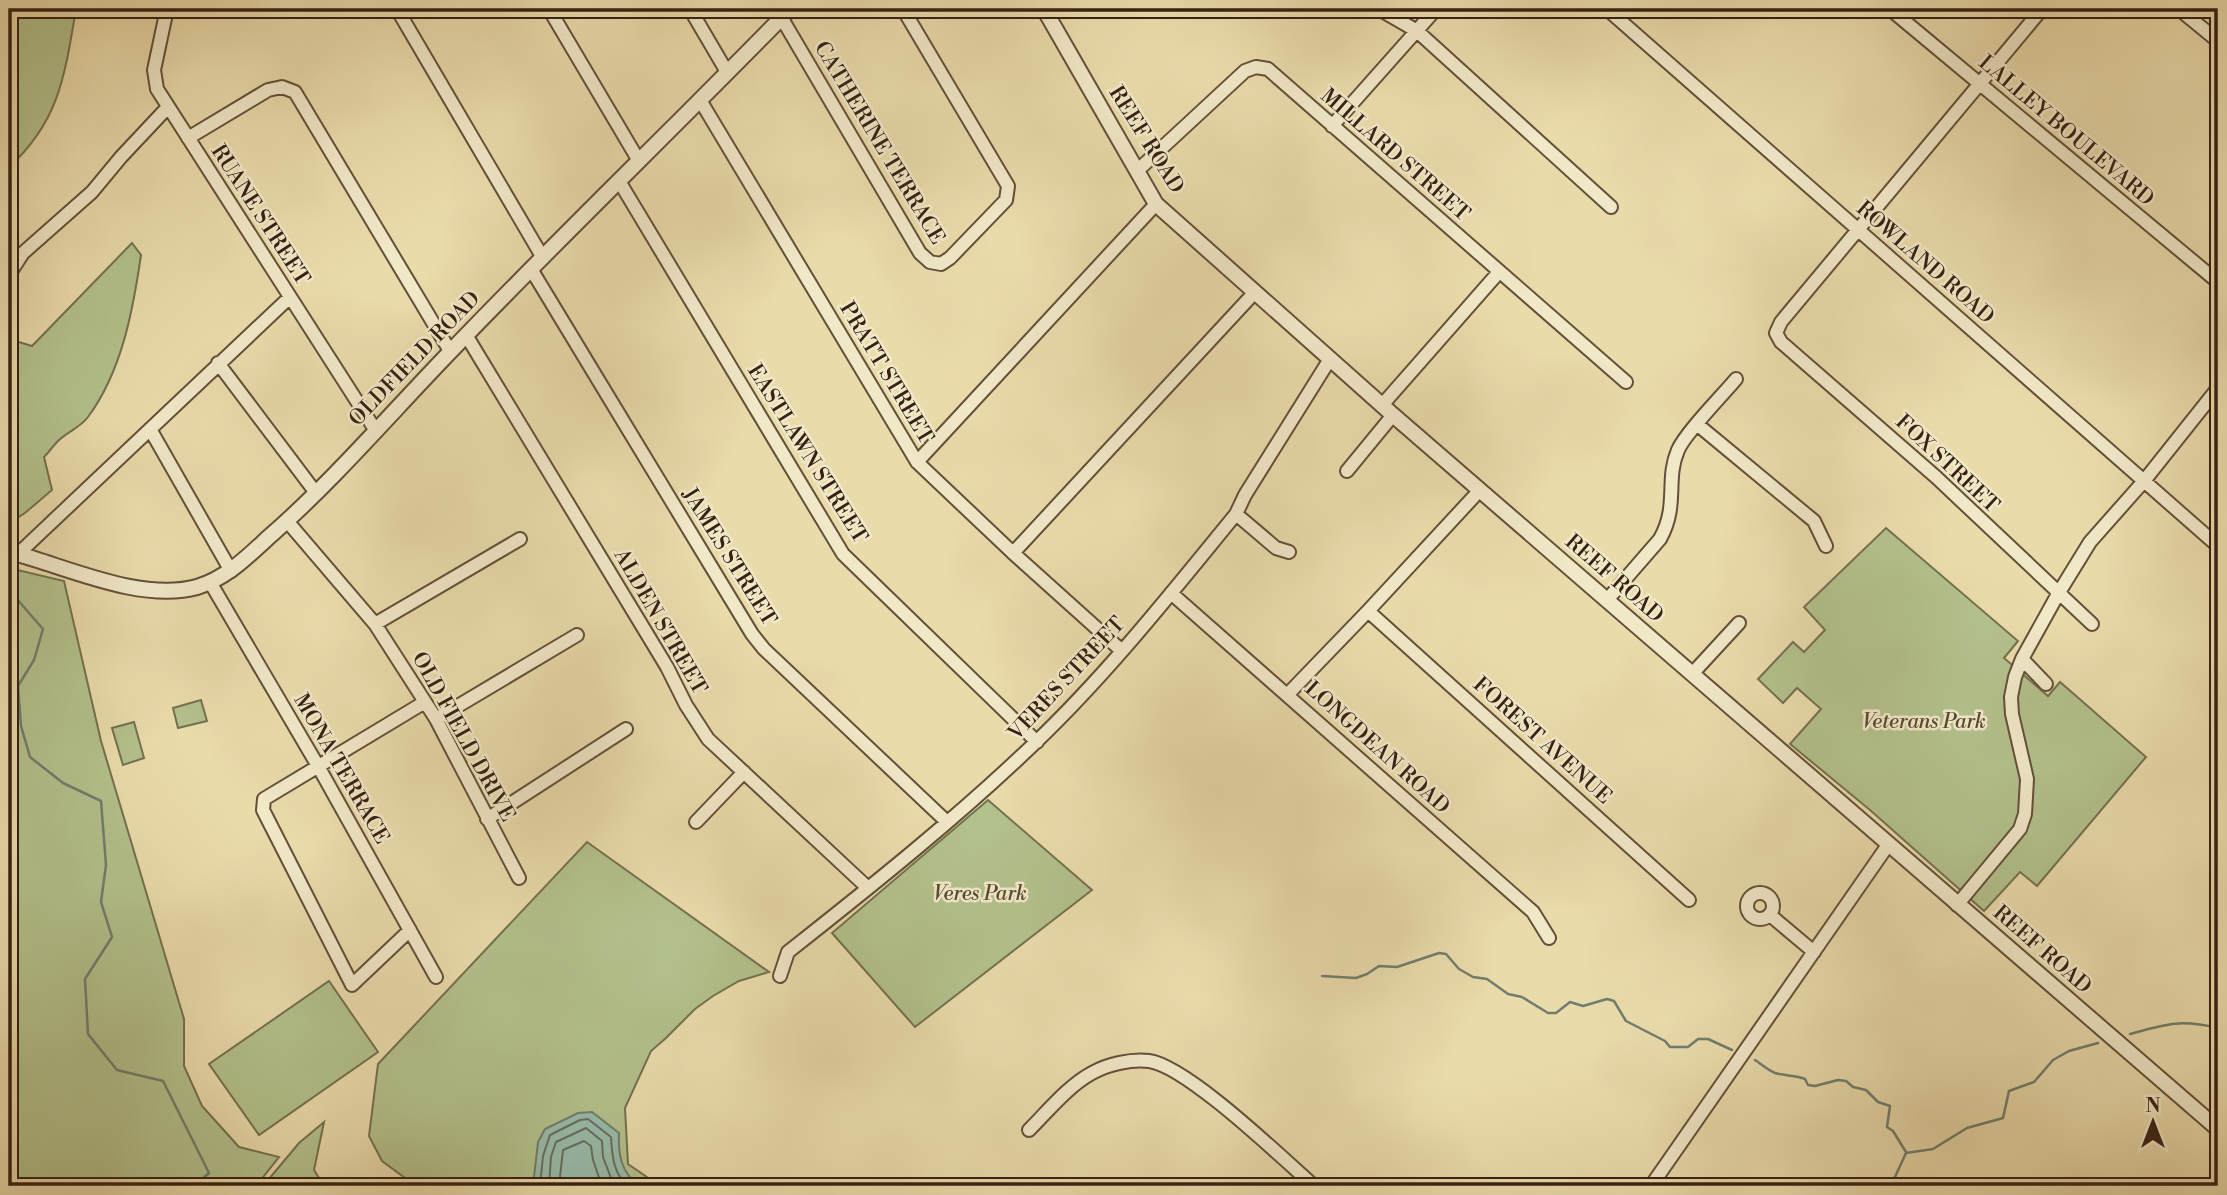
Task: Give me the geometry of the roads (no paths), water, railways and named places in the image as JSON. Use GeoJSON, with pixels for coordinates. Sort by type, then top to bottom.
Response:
{"type":"FeatureCollection","features":[{"type":"Feature","properties":{"kind":"street","name":"RUANE STREET"},"geometry":{"type":"LineString","coordinates":[[167,9],[154,77],[157,89],[376,431]]}},
{"type":"Feature","properties":{"kind":"street"},"geometry":{"type":"LineString","coordinates":[[397,9],[542,258]]}},
{"type":"Feature","properties":{"kind":"street"},"geometry":{"type":"LineString","coordinates":[[549,9],[639,161]]}},
{"type":"Feature","properties":{"kind":"street"},"geometry":{"type":"LineString","coordinates":[[690,9],[727,72]]}},
{"type":"Feature","properties":{"kind":"street","name":"CATHERINE TERRACE"},"geometry":{"type":"LineString","coordinates":[[785,13],[920,254],[930,262],[941,264],[1006,200],[1008,186],[903,9]]}},
{"type":"Feature","properties":{"kind":"street","name":"REEF ROAD"},"geometry":{"type":"LineString","coordinates":[[1044,9],[1156,204],[1329,359],[2218,1129]]}},
{"type":"Feature","properties":{"kind":"street"},"geometry":{"type":"LineString","coordinates":[[1379,9],[1417,31],[1611,207]]}},
{"type":"Feature","properties":{"kind":"street"},"geometry":{"type":"LineString","coordinates":[[1332,126],[1437,9]]}},
{"type":"Feature","properties":{"kind":"street","name":"ROWLAND ROAD"},"geometry":{"type":"LineString","coordinates":[[1607,9],[2218,547]]}},
{"type":"Feature","properties":{"kind":"street","name":"LALLEY BOULEVARD"},"geometry":{"type":"LineString","coordinates":[[1890,9],[2218,282]]}},
{"type":"Feature","properties":{"kind":"street"},"geometry":{"type":"LineString","coordinates":[[1858,230],[2042,9]]}},
{"type":"Feature","properties":{"kind":"street"},"geometry":{"type":"LineString","coordinates":[[2179,9],[2218,41]]}},
{"type":"Feature","properties":{"kind":"street","name":"OLDFIELD ROAD"},"geometry":{"type":"LineString","coordinates":[[12,553],[141,590],[180,590],[210,582],[231,571],[316,493],[450,351],[785,13]]}},
{"type":"Feature","properties":{"kind":"street","name":"MILLARD STREET"},"geometry":{"type":"LineString","coordinates":[[1137,171],[1245,71],[1256,67],[1268,69],[1626,382]]}},
{"type":"Feature","properties":{"kind":"street"},"geometry":{"type":"LineString","coordinates":[[188,138],[268,90],[282,87],[295,92],[450,351]]}},
{"type":"Feature","properties":{"kind":"street","name":"PRATT STREET"},"geometry":{"type":"LineString","coordinates":[[699,100],[917,461],[1013,553],[1122,651]]}},
{"type":"Feature","properties":{"kind":"street"},"geometry":{"type":"LineString","coordinates":[[10,273],[23,253],[92,192],[121,156],[167,108]]}},
{"type":"Feature","properties":{"kind":"street","name":"EASTLAWN STREET"},"geometry":{"type":"LineString","coordinates":[[619,181],[843,554],[1037,742]]}},
{"type":"Feature","properties":{"kind":"street"},"geometry":{"type":"LineString","coordinates":[[917,461],[1156,204]]}},
{"type":"Feature","properties":{"kind":"street","name":"FOX STREET"},"geometry":{"type":"LineString","coordinates":[[1858,230],[1781,322],[1776,333],[1781,342],[1936,477],[2092,624]]}},
{"type":"Feature","properties":{"kind":"street","name":"JAMES STREET"},"geometry":{"type":"LineString","coordinates":[[531,269],[752,634],[764,649],[947,822]]}},
{"type":"Feature","properties":{"kind":"street"},"geometry":{"type":"LineString","coordinates":[[1347,471],[1388,409],[1499,272]]}},
{"type":"Feature","properties":{"kind":"street"},"geometry":{"type":"LineString","coordinates":[[1013,553],[1255,292]]}},
{"type":"Feature","properties":{"kind":"street"},"geometry":{"type":"LineString","coordinates":[[12,553],[150,429],[290,297]]}},
{"type":"Feature","properties":{"kind":"street","name":"ALDEN STREET"},"geometry":{"type":"LineString","coordinates":[[466,335],[708,739],[869,888]]}},
{"type":"Feature","properties":{"kind":"street","name":"VERES STREET"},"geometry":{"type":"LineString","coordinates":[[780,976],[788,952],[869,888],[1037,742],[1122,651],[1236,514],[1329,359]]}},
{"type":"Feature","properties":{"kind":"street"},"geometry":{"type":"LineString","coordinates":[[218,363],[316,493]]}},
{"type":"Feature","properties":{"kind":"street"},"geometry":{"type":"LineString","coordinates":[[1607,600],[1660,539],[1672,508],[1674,466],[1678,449],[1736,379]]}},
{"type":"Feature","properties":{"kind":"street"},"geometry":{"type":"LineString","coordinates":[[1957,905],[2020,829],[2025,814],[2027,770],[2012,714],[2011,697],[2022,659],[2090,541],[2144,481],[2218,388]]}},
{"type":"Feature","properties":{"kind":"street"},"geometry":{"type":"LineString","coordinates":[[1698,425],[1814,521],[1826,546]]}},
{"type":"Feature","properties":{"kind":"street"},"geometry":{"type":"LineString","coordinates":[[150,429],[231,571]]}},
{"type":"Feature","properties":{"kind":"street"},"geometry":{"type":"LineString","coordinates":[[1288,694],[1480,490]]}},
{"type":"Feature","properties":{"kind":"street"},"geometry":{"type":"LineString","coordinates":[[1236,514],[1276,548],[1289,552]]}},
{"type":"Feature","properties":{"kind":"street","name":"OLD FIELD DRIVE"},"geometry":{"type":"LineString","coordinates":[[287,521],[375,624],[436,719],[519,878]]}},
{"type":"Feature","properties":{"kind":"street"},"geometry":{"type":"LineString","coordinates":[[375,624],[520,539]]}},
{"type":"Feature","properties":{"kind":"street","name":"MONA TERRACE"},"geometry":{"type":"LineString","coordinates":[[210,582],[318,766],[436,977]]}},
{"type":"Feature","properties":{"kind":"street","name":"LONGDEAN ROAD"},"geometry":{"type":"LineString","coordinates":[[1171,593],[1533,912],[1549,938]]}},
{"type":"Feature","properties":{"kind":"street","name":"FOREST AVENUE"},"geometry":{"type":"LineString","coordinates":[[1368,611],[1689,900]]}},
{"type":"Feature","properties":{"kind":"street"},"geometry":{"type":"LineString","coordinates":[[1692,674],[1738,623]]}},
{"type":"Feature","properties":{"kind":"street"},"geometry":{"type":"LineString","coordinates":[[436,719],[577,635]]}},
{"type":"Feature","properties":{"kind":"street"},"geometry":{"type":"LineString","coordinates":[[2022,659],[2046,684]]}},
{"type":"Feature","properties":{"kind":"street"},"geometry":{"type":"LineString","coordinates":[[410,930],[352,985],[263,810],[264,799],[425,702]]}},
{"type":"Feature","properties":{"kind":"street"},"geometry":{"type":"LineString","coordinates":[[487,819],[626,729]]}},
{"type":"Feature","properties":{"kind":"street"},"geometry":{"type":"LineString","coordinates":[[696,822],[744,772]]}},
{"type":"Feature","properties":{"kind":"street"},"geometry":{"type":"LineString","coordinates":[[1651,1186],[1888,845]]}},
{"type":"Feature","properties":{"kind":"street"},"geometry":{"type":"LineString","coordinates":[[1770,915],[1814,952]]}},
{"type":"Feature","properties":{"kind":"street"},"geometry":{"type":"LineString","coordinates":[[1028,1130],[1080,1080],[1093,1072],[1116,1064],[1150,1062],[1176,1072],[1198,1087],[1314,1186]]}},
{"type":"Feature","properties":{"kind":"water"},"geometry":{"type":"Polygon","coordinates":[[[592,1112],[619,1133],[619,1149],[624,1169],[639,1186],[533,1186],[538,1142],[545,1129],[578,1113],[592,1112]]]}},
{"type":"Feature","properties":{"kind":"waterway"},"geometry":{"type":"LineString","coordinates":[[9,590],[43,629],[34,660],[18,686],[21,726],[30,757],[63,783],[101,801],[106,865],[101,902],[112,937],[85,979],[88,1034],[117,1070],[163,1081],[209,1173],[194,1186]]}},
{"type":"Feature","properties":{"kind":"waterway"},"geometry":{"type":"LineString","coordinates":[[1322,976],[1356,978],[1379,966],[1397,967],[1439,953],[1446,954],[1459,969],[1473,977],[1487,979],[1508,994],[1522,997],[1548,1013],[1556,1013],[1570,1002],[1583,1006],[1607,999],[1614,1001],[1626,1021],[1665,1041],[1670,1047],[1688,1047],[1698,1039],[1708,1039],[1732,1050]]}},
{"type":"Feature","properties":{"kind":"waterway"},"geometry":{"type":"LineString","coordinates":[[2130,1034],[2173,1024],[2218,1028]]}},
{"type":"Feature","properties":{"kind":"waterway"},"geometry":{"type":"LineString","coordinates":[[1886,1186],[1895,1177],[1906,1153],[1933,1149],[1967,1128],[2003,1118],[2009,1091],[2034,1082],[2053,1060],[2069,1051],[2098,1043]]}},
{"type":"Feature","properties":{"kind":"waterway"},"geometry":{"type":"LineString","coordinates":[[1755,1060],[1775,1073],[1805,1079],[1808,1085],[1815,1086],[1838,1080],[1866,1090],[1878,1102],[1890,1106],[1887,1127],[1893,1131],[1906,1152]]}},
{"type":"Feature","properties":{"kind":"park label","name":"Veterans Park"},"geometry":{"type":"Point","coordinates":[1924,722]}},
{"type":"Feature","properties":{"kind":"park label","name":"Veres Park"},"geometry":{"type":"Point","coordinates":[980,894]}}]}
